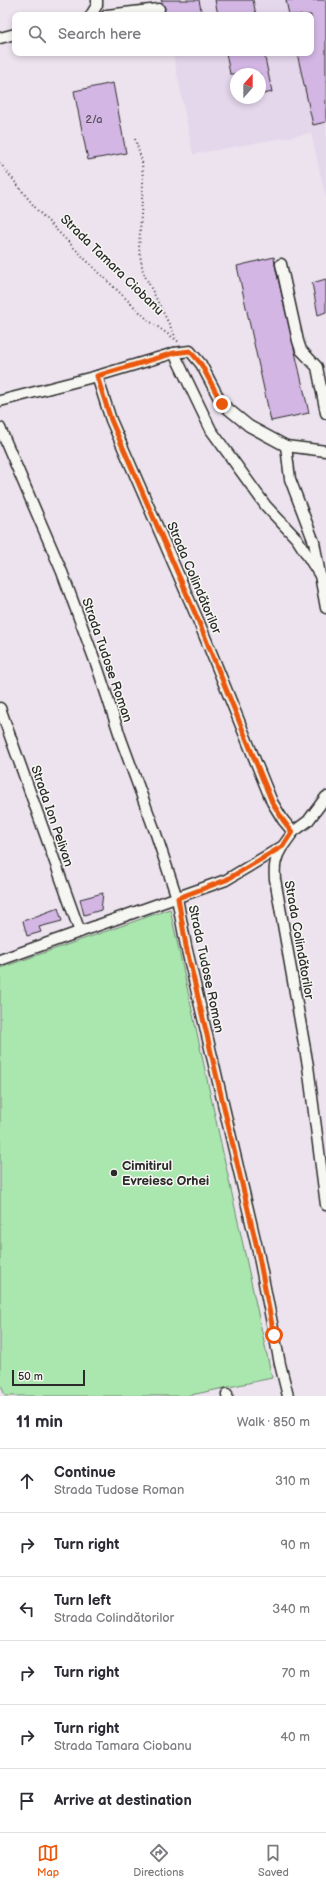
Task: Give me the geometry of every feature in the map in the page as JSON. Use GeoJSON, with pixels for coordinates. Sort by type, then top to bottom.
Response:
{"type":"FeatureCollection","features":[{"type":"Feature","properties":{"kind":"street"},"geometry":{"type":"LineString","coordinates":[[93,12],[97,5],[97,0]]}},
{"type":"Feature","properties":{"kind":"street"},"geometry":{"type":"LineString","coordinates":[[133,12],[159,9]]}},
{"type":"Feature","properties":{"kind":"street"},"geometry":{"type":"LineString","coordinates":[[0,38],[12,35]]}},
{"type":"Feature","properties":{"kind":"street"},"geometry":{"type":"LineString","coordinates":[[281,264],[298,342],[301,350],[317,367],[326,413]]}},
{"type":"Feature","properties":{"kind":"street"},"geometry":{"type":"LineString","coordinates":[[0,400],[97,376],[174,353],[190,351],[201,364],[222,404],[249,426],[286,446],[326,451]]}},
{"type":"Feature","properties":{"kind":"street"},"geometry":{"type":"LineString","coordinates":[[174,353],[211,430],[266,506],[297,539],[321,577]]}},
{"type":"Feature","properties":{"kind":"street","name":"Strada Colindătorilor"},"geometry":{"type":"LineString","coordinates":[[97,376],[111,420],[198,620],[272,802],[292,832],[277,855],[275,879],[308,1066],[326,1205]]}},
{"type":"Feature","properties":{"kind":"street","name":"Strada Tudose Roman"},"geometry":{"type":"LineString","coordinates":[[0,428],[67,587],[98,669],[121,739],[178,898],[188,953],[258,1252],[288,1396]]}},
{"type":"Feature","properties":{"kind":"street"},"geometry":{"type":"LineString","coordinates":[[286,446],[290,479],[314,542],[326,608]]}},
{"type":"Feature","properties":{"kind":"street","name":"Strada Ion Pelivan"},"geometry":{"type":"LineString","coordinates":[[0,708],[80,932]]}},
{"type":"Feature","properties":{"kind":"street"},"geometry":{"type":"LineString","coordinates":[[292,832],[308,820],[326,797]]}},
{"type":"Feature","properties":{"kind":"street"},"geometry":{"type":"LineString","coordinates":[[0,960],[226,880],[283,846]]}},
{"type":"Feature","properties":{"kind":"path"},"geometry":{"type":"LineString","coordinates":[[135,139],[142,161],[143,182],[139,248],[142,272],[176,339]]}},
{"type":"Feature","properties":{"kind":"path","name":"Strada Tamara Ciobanu"},"geometry":{"type":"LineString","coordinates":[[0,163],[38,211],[85,259],[148,320],[176,339],[190,351]]}},
{"type":"Feature","properties":{"kind":"shaded area"},"geometry":{"type":"Polygon","coordinates":[[[163,0],[326,0],[326,198],[311,133],[193,154],[174,56],[314,56],[314,12],[165,12],[163,0]]]}},
{"type":"Feature","properties":{"kind":"green space","name":"Cimitirul Evreiesc Orhei"},"geometry":{"type":"Polygon","coordinates":[[[170,909],[272,1378],[186,1396],[5,1396],[0,1382],[0,968],[170,909]]]}},
{"type":"Feature","properties":{"kind":"building"},"geometry":{"type":"Polygon","coordinates":[[[161,0],[199,0],[201,12],[164,12],[165,8],[161,0]]]}},
{"type":"Feature","properties":{"kind":"building"},"geometry":{"type":"Polygon","coordinates":[[[215,0],[253,0],[255,12],[217,12],[215,0]]]}},
{"type":"Feature","properties":{"kind":"building"},"geometry":{"type":"Polygon","coordinates":[[[286,0],[326,0],[326,122],[313,125],[298,56],[314,56],[314,12],[288,12],[286,0]]]}},
{"type":"Feature","properties":{"kind":"building"},"geometry":{"type":"Polygon","coordinates":[[[227,56],[265,56],[272,92],[266,94],[266,68],[230,68],[230,74],[227,56]]]}},
{"type":"Feature","properties":{"kind":"building"},"geometry":{"type":"Polygon","coordinates":[[[113,83],[126,153],[88,160],[74,91],[113,83]]]}},
{"type":"Feature","properties":{"kind":"building"},"geometry":{"type":"Polygon","coordinates":[[[274,257],[309,413],[271,421],[237,266],[274,257]]]}},
{"type":"Feature","properties":{"kind":"building"},"geometry":{"type":"Polygon","coordinates":[[[326,279],[326,312],[318,315],[312,283],[326,279]]]}},
{"type":"Feature","properties":{"kind":"building"},"geometry":{"type":"Polygon","coordinates":[[[103,893],[101,910],[84,915],[80,899],[103,893]]]}},
{"type":"Feature","properties":{"kind":"building"},"geometry":{"type":"Polygon","coordinates":[[[58,908],[62,921],[39,927],[41,932],[27,936],[23,921],[58,908]]]}},
{"type":"Feature","properties":{"kind":"place","name":"Cimitirul Evreiesc Orhei"},"geometry":{"type":"Point","coordinates":[114,1173]}},
{"type":"Feature","properties":{"kind":"route"},"geometry":{"type":"LineString","coordinates":[[222,404],[201,364],[190,351],[174,353],[97,376],[111,420],[198,620],[228,698],[272,802],[292,832],[283,846],[226,880],[178,898],[186,946],[258,1252],[274,1335]]}}]}
